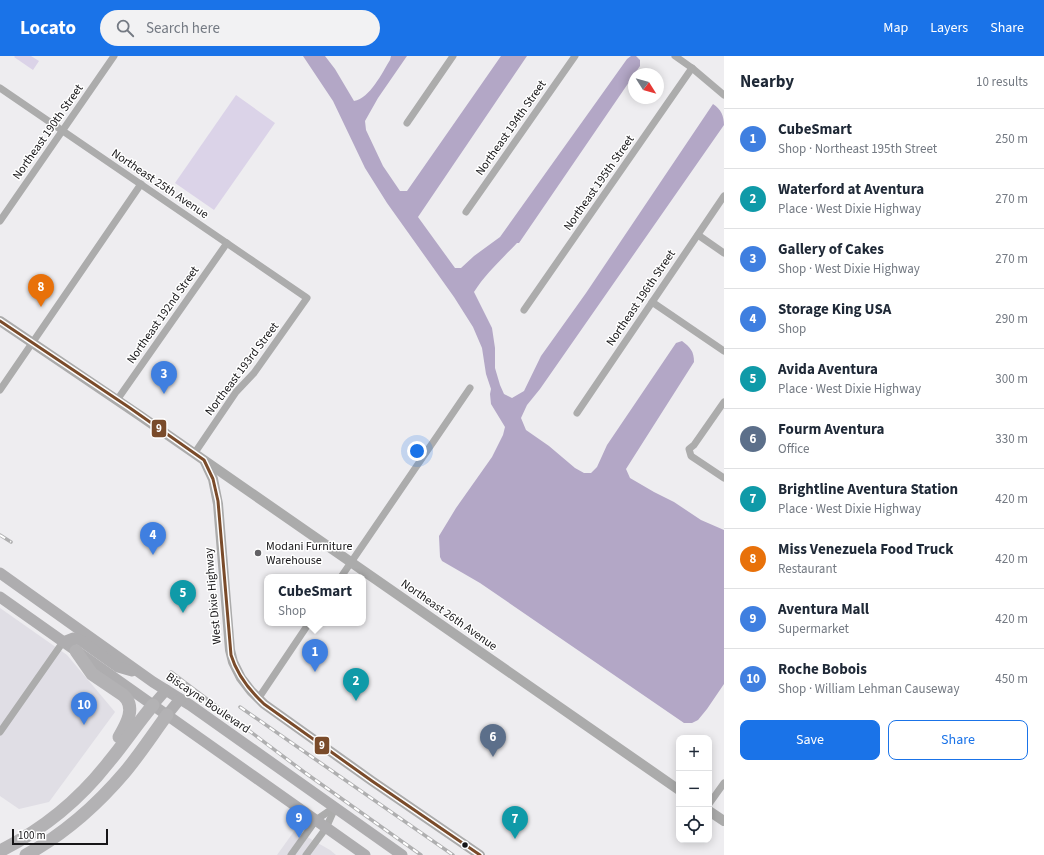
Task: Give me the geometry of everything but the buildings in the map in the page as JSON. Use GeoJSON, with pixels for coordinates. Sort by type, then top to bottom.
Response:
{"type":"FeatureCollection","features":[{"type":"Feature","properties":{"kind":"highway"},"geometry":{"type":"LineString","coordinates":[[76,651],[92,674],[126,698],[130,709],[125,726],[116,742],[97,766],[84,790]]}},
{"type":"Feature","properties":{"kind":"highway"},"geometry":{"type":"LineString","coordinates":[[0,851],[42,826],[65,808],[84,790],[108,764],[153,705]]}},
{"type":"Feature","properties":{"kind":"highway"},"geometry":{"type":"LineString","coordinates":[[26,855],[64,830],[104,796],[133,762],[167,715]]}},
{"type":"Feature","properties":{"kind":"main road","name":"Biscayne Boulevard"},"geometry":{"type":"LineString","coordinates":[[0,573],[402,855]]}},
{"type":"Feature","properties":{"kind":"main road"},"geometry":{"type":"LineString","coordinates":[[0,597],[365,855]]}},
{"type":"Feature","properties":{"kind":"main road"},"geometry":{"type":"LineString","coordinates":[[63,642],[73,638],[80,640],[118,667],[141,673]]}},
{"type":"Feature","properties":{"kind":"main road"},"geometry":{"type":"LineString","coordinates":[[153,705],[166,690]]}},
{"type":"Feature","properties":{"kind":"main road"},"geometry":{"type":"LineString","coordinates":[[167,715],[180,699]]}},
{"type":"Feature","properties":{"kind":"street","name":"Northeast 190th Street"},"geometry":{"type":"LineString","coordinates":[[0,221],[114,56]]}},
{"type":"Feature","properties":{"kind":"street"},"geometry":{"type":"LineString","coordinates":[[407,123],[453,56]]}},
{"type":"Feature","properties":{"kind":"street","name":"Northeast 194th Street"},"geometry":{"type":"LineString","coordinates":[[466,212],[575,56]]}},
{"type":"Feature","properties":{"kind":"street"},"geometry":{"type":"LineString","coordinates":[[675,56],[724,95]]}},
{"type":"Feature","properties":{"kind":"street","name":"Northeast 195th Street"},"geometry":{"type":"LineString","coordinates":[[524,310],[692,68]]}},
{"type":"Feature","properties":{"kind":"street","name":"Northeast 25th Avenue"},"geometry":{"type":"LineString","coordinates":[[0,88],[307,298]]}},
{"type":"Feature","properties":{"kind":"street"},"geometry":{"type":"LineString","coordinates":[[0,390],[141,184]]}},
{"type":"Feature","properties":{"kind":"street","name":"Northeast 196th Street"},"geometry":{"type":"LineString","coordinates":[[577,413],[724,196]]}},
{"type":"Feature","properties":{"kind":"street"},"geometry":{"type":"LineString","coordinates":[[698,235],[724,253]]}},
{"type":"Feature","properties":{"kind":"street","name":"Northeast 192nd Street"},"geometry":{"type":"LineString","coordinates":[[117,400],[227,243]]}},
{"type":"Feature","properties":{"kind":"street","name":"Northeast 193rd Street"},"geometry":{"type":"LineString","coordinates":[[194,454],[236,392],[254,373],[307,298]]}},
{"type":"Feature","properties":{"kind":"street"},"geometry":{"type":"LineString","coordinates":[[652,302],[724,351]]}},
{"type":"Feature","properties":{"kind":"street"},"geometry":{"type":"LineString","coordinates":[[0,321],[204,460]]}},
{"type":"Feature","properties":{"kind":"street"},"geometry":{"type":"LineString","coordinates":[[343,574],[470,388]]}},
{"type":"Feature","properties":{"kind":"street"},"geometry":{"type":"LineString","coordinates":[[724,402],[694,445],[689,449],[691,456],[724,478]]}},
{"type":"Feature","properties":{"kind":"street","name":"Northeast 26th Avenue"},"geometry":{"type":"LineString","coordinates":[[204,460],[676,788]]}},
{"type":"Feature","properties":{"kind":"street","name":"West Dixie Highway"},"geometry":{"type":"LineString","coordinates":[[204,460],[212,478],[217,496],[231,655],[241,678],[258,698],[372,781],[480,855]]}},
{"type":"Feature","properties":{"kind":"street"},"geometry":{"type":"LineString","coordinates":[[258,698],[306,626]]}},
{"type":"Feature","properties":{"kind":"street"},"geometry":{"type":"LineString","coordinates":[[0,732],[63,642]]}},
{"type":"Feature","properties":{"kind":"street"},"geometry":{"type":"LineString","coordinates":[[712,800],[724,783]]}},
{"type":"Feature","properties":{"kind":"street"},"geometry":{"type":"LineString","coordinates":[[292,854],[316,820],[335,807]]}},
{"type":"Feature","properties":{"kind":"street"},"geometry":{"type":"LineString","coordinates":[[306,855],[326,828],[335,807]]}},
{"type":"Feature","properties":{"kind":"street"},"geometry":{"type":"LineString","coordinates":[[712,813],[724,821]]}},
{"type":"Feature","properties":{"kind":"shaded area"},"geometry":{"type":"Polygon","coordinates":[[[31,56],[39,61],[33,70],[14,57],[31,56]]]}},
{"type":"Feature","properties":{"kind":"shaded area"},"geometry":{"type":"Polygon","coordinates":[[[303,56],[325,56],[335,69],[354,101],[365,95],[375,84],[391,56],[407,56],[378,98],[365,121],[366,130],[383,166],[400,191],[407,191],[501,56],[527,56],[418,217],[455,268],[461,268],[474,256],[500,237],[627,59],[631,56],[636,56],[640,60],[639,68],[628,68],[628,84],[519,243],[517,243],[494,266],[474,292],[492,328],[495,348],[495,368],[500,385],[504,394],[512,398],[524,391],[541,356],[586,293],[713,104],[720,110],[723,116],[724,125],[540,389],[527,405],[521,418],[526,430],[549,446],[575,468],[584,473],[591,473],[597,467],[607,445],[676,343],[682,341],[691,350],[694,362],[626,469],[630,478],[674,502],[701,520],[724,530],[724,684],[698,720],[692,723],[684,723],[480,583],[442,561],[440,557],[439,536],[456,508],[492,457],[503,435],[505,427],[491,404],[491,389],[486,374],[482,348],[473,327],[454,297],[387,203],[365,168],[333,101],[303,56]]]}},
{"type":"Feature","properties":{"kind":"shaded area"},"geometry":{"type":"Polygon","coordinates":[[[236,95],[275,123],[214,210],[175,183],[236,95]]]}},
{"type":"Feature","properties":{"kind":"shaded area"},"geometry":{"type":"Polygon","coordinates":[[[0,608],[67,655],[115,712],[49,802],[19,809],[0,796],[0,608]]]}},
{"type":"Feature","properties":{"kind":"shaded area"},"geometry":{"type":"Polygon","coordinates":[[[295,830],[330,850],[336,855],[277,855],[295,830]]]}},
{"type":"Feature","properties":{"kind":"railway"},"geometry":{"type":"LineString","coordinates":[[0,535],[11,542]]}},
{"type":"Feature","properties":{"kind":"railway"},"geometry":{"type":"LineString","coordinates":[[171,672],[304,772],[421,855]]}},
{"type":"Feature","properties":{"kind":"railway"},"geometry":{"type":"LineString","coordinates":[[240,707],[453,855]]}},
{"type":"Feature","properties":{"kind":"transit line","name":"9"},"geometry":{"type":"LineString","coordinates":[[0,321],[130,408],[204,460],[213,479],[218,501],[231,655],[240,676],[253,693],[264,704],[372,781],[480,855]]}},
{"type":"Feature","properties":{"kind":"place","name":"Miss Venezuela Food Truck"},"geometry":{"type":"Point","coordinates":[41,307]}},
{"type":"Feature","properties":{"kind":"place","name":"Gallery of Cakes"},"geometry":{"type":"Point","coordinates":[164,394]}},
{"type":"Feature","properties":{"kind":"place","name":"Modani Furniture Warehouse"},"geometry":{"type":"Point","coordinates":[258,553]}},
{"type":"Feature","properties":{"kind":"place","name":"Storage King USA"},"geometry":{"type":"Point","coordinates":[153,555]}},
{"type":"Feature","properties":{"kind":"place","name":"Avida Aventura"},"geometry":{"type":"Point","coordinates":[183,613]}},
{"type":"Feature","properties":{"kind":"place","name":"CubeSmart"},"geometry":{"type":"Point","coordinates":[315,672]}},
{"type":"Feature","properties":{"kind":"place","name":"Waterford at Aventura"},"geometry":{"type":"Point","coordinates":[356,701]}},
{"type":"Feature","properties":{"kind":"place","name":"Roche Bobois"},"geometry":{"type":"Point","coordinates":[84,725]}},
{"type":"Feature","properties":{"kind":"place","name":"Fourm Aventura"},"geometry":{"type":"Point","coordinates":[493,757]}},
{"type":"Feature","properties":{"kind":"place","name":"Aventura Mall"},"geometry":{"type":"Point","coordinates":[299,838]}},
{"type":"Feature","properties":{"kind":"place","name":"Brightline Aventura Station"},"geometry":{"type":"Point","coordinates":[515,839]}}]}
